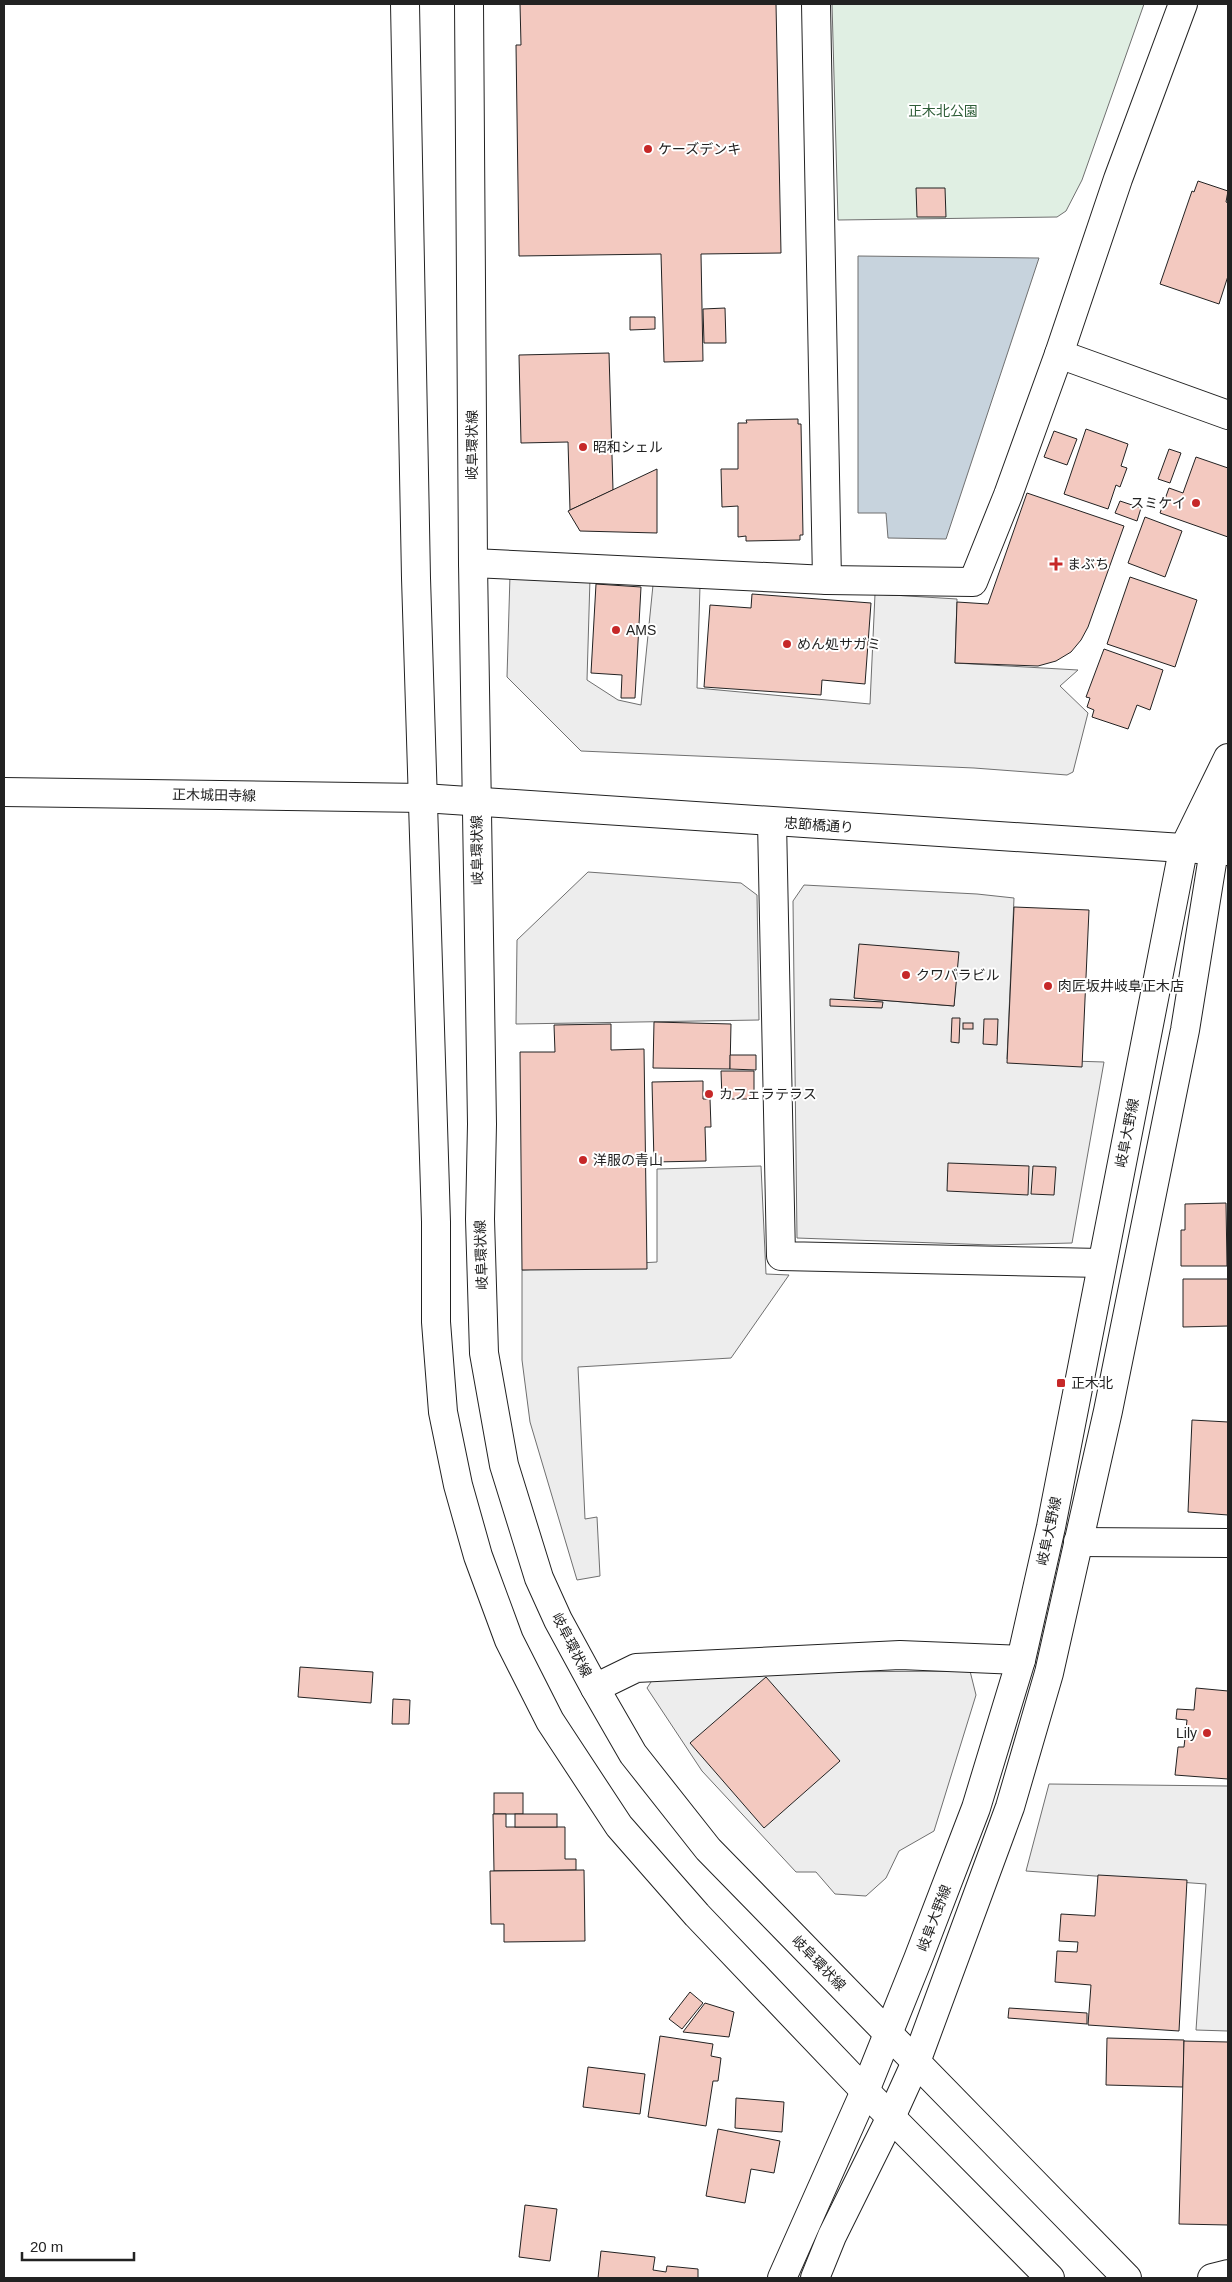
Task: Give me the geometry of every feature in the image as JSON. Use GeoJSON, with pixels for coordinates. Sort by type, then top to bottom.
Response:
{"type":"FeatureCollection","features":[{"type":"Feature","properties":{"kind":"main road"},"geometry":{"type":"LineString","coordinates":[[405,4],[416,568],[436,1222],[436,1322],[443,1412],[458,1485],[478,1556],[509,1640],[550,1721],[619,1826],[697,1915],[865,2091],[1050,2278]]}},
{"type":"Feature","properties":{"kind":"main road","name":"岐阜環状線"},"geometry":{"type":"LineString","coordinates":[[469,4],[473,563],[482,1124],[480,1219],[484,1353],[504,1465],[539,1578],[558,1620],[594,1688],[633,1754],[708,1849],[1127,2278]]}},
{"type":"Feature","properties":{"kind":"main road"},"geometry":{"type":"LineString","coordinates":[[816,4],[827,580]]}},
{"type":"Feature","properties":{"kind":"main road"},"geometry":{"type":"LineString","coordinates":[[473,563],[827,580],[973,582],[1008,495],[1059,354],[1118,179],[1183,4]]}},
{"type":"Feature","properties":{"kind":"main road"},"geometry":{"type":"LineString","coordinates":[[1059,354],[1228,415]]}},
{"type":"Feature","properties":{"kind":"main road","name":"岐阜大野線"},"geometry":{"type":"LineString","coordinates":[[782,2278],[865,2091],[976,1808],[1021,1660],[1051,1527],[1183,850],[1228,758]]}},
{"type":"Feature","properties":{"kind":"main road"},"geometry":{"type":"LineString","coordinates":[[815,2278],[832,2236],[916,2062],[1010,1807],[1049,1673],[1112,1392],[1222,851],[1228,763]]}},
{"type":"Feature","properties":{"kind":"main road","name":"正木城田寺線"},"geometry":{"type":"LineString","coordinates":[[4,792],[423,798]]}},
{"type":"Feature","properties":{"kind":"main road","name":"忠節橋通り"},"geometry":{"type":"LineString","coordinates":[[423,798],[1183,850],[1222,851]]}},
{"type":"Feature","properties":{"kind":"main road"},"geometry":{"type":"LineString","coordinates":[[772,822],[781,1256],[1101,1263]]}},
{"type":"Feature","properties":{"kind":"main road"},"geometry":{"type":"LineString","coordinates":[[1078,1542],[1228,1543]]}},
{"type":"Feature","properties":{"kind":"main road"},"geometry":{"type":"LineString","coordinates":[[594,1688],[636,1668],[900,1655],[1021,1660]]}},
{"type":"Feature","properties":{"kind":"main road"},"geometry":{"type":"LineString","coordinates":[[1212,2278],[1228,2274]]}},
{"type":"Feature","properties":{"kind":"green space","name":"正木北公園"},"geometry":{"type":"Polygon","coordinates":[[[832,4],[1144,4],[1082,180],[1066,211],[1057,217],[838,220],[832,4]]]}},
{"type":"Feature","properties":{"kind":"shaded area"},"geometry":{"type":"Polygon","coordinates":[[[858,256],[1039,258],[946,539],[888,538],[886,513],[858,513],[858,256]]]}},
{"type":"Feature","properties":{"kind":"shaded area"},"geometry":{"type":"Polygon","coordinates":[[[510,575],[590,578],[587,680],[618,700],[641,705],[653,585],[700,586],[697,688],[870,704],[875,594],[957,599],[955,663],[1078,670],[1060,686],[1088,713],[1073,772],[1067,775],[974,768],[581,751],[507,677],[510,575]]]}},
{"type":"Feature","properties":{"kind":"shaded area"},"geometry":{"type":"Polygon","coordinates":[[[588,872],[741,883],[757,895],[759,1020],[516,1024],[517,940],[588,872]]]}},
{"type":"Feature","properties":{"kind":"shaded area"},"geometry":{"type":"Polygon","coordinates":[[[804,885],[977,894],[1014,898],[1007,1059],[1104,1062],[1072,1243],[992,1245],[797,1238],[793,901],[804,885]],[[958,952],[854,998],[954,1006],[958,952]]]}},
{"type":"Feature","properties":{"kind":"shaded area"},"geometry":{"type":"Polygon","coordinates":[[[761,1166],[766,1274],[789,1275],[731,1358],[578,1367],[585,1519],[597,1517],[600,1576],[577,1580],[530,1422],[522,1360],[522,1270],[657,1262],[657,1169],[761,1166]]]}},
{"type":"Feature","properties":{"kind":"shaded area"},"geometry":{"type":"Polygon","coordinates":[[[970,1671],[976,1695],[934,1831],[899,1851],[886,1878],[866,1896],[835,1894],[816,1872],[796,1872],[702,1771],[647,1688],[657,1673],[970,1671]]]}},
{"type":"Feature","properties":{"kind":"shaded area"},"geometry":{"type":"Polygon","coordinates":[[[1049,1784],[1228,1786],[1228,2031],[1196,2030],[1206,1884],[1026,1871],[1049,1784]]]}},
{"type":"Feature","properties":{"kind":"building","name":"ケーズデンキ"},"geometry":{"type":"Polygon","coordinates":[[[520,4],[776,4],[781,253],[701,254],[703,361],[664,362],[661,254],[519,256],[516,45],[521,45],[520,4]]]}},
{"type":"Feature","properties":{"kind":"building"},"geometry":{"type":"Polygon","coordinates":[[[1198,181],[1228,191],[1226,202],[1228,203],[1228,276],[1219,304],[1160,284],[1192,191],[1194,192],[1198,181]]]}},
{"type":"Feature","properties":{"kind":"building"},"geometry":{"type":"Polygon","coordinates":[[[916,188],[945,188],[946,217],[917,217],[916,188]]]}},
{"type":"Feature","properties":{"kind":"building"},"geometry":{"type":"Polygon","coordinates":[[[725,308],[726,343],[704,343],[703,309],[725,308]]]}},
{"type":"Feature","properties":{"kind":"building"},"geometry":{"type":"Polygon","coordinates":[[[630,317],[655,317],[655,329],[630,330],[630,317]]]}},
{"type":"Feature","properties":{"kind":"building"},"geometry":{"type":"Polygon","coordinates":[[[609,353],[613,490],[570,510],[568,442],[521,443],[519,355],[609,353]]]}},
{"type":"Feature","properties":{"kind":"building"},"geometry":{"type":"Polygon","coordinates":[[[798,419],[798,424],[801,424],[803,535],[800,535],[800,540],[746,541],[746,536],[738,537],[738,506],[722,507],[721,469],[738,469],[738,423],[747,423],[746,420],[798,419]]]}},
{"type":"Feature","properties":{"kind":"building"},"geometry":{"type":"Polygon","coordinates":[[[1086,429],[1128,444],[1121,466],[1127,468],[1120,487],[1116,485],[1108,509],[1064,494],[1086,429]]]}},
{"type":"Feature","properties":{"kind":"building"},"geometry":{"type":"Polygon","coordinates":[[[1054,431],[1077,439],[1067,465],[1044,457],[1054,431]]]}},
{"type":"Feature","properties":{"kind":"building"},"geometry":{"type":"Polygon","coordinates":[[[1169,449],[1181,453],[1170,483],[1158,479],[1169,449]]]}},
{"type":"Feature","properties":{"kind":"building","name":"スミケイ"},"geometry":{"type":"Polygon","coordinates":[[[1196,457],[1228,468],[1228,537],[1160,513],[1169,488],[1183,493],[1196,457]]]}},
{"type":"Feature","properties":{"kind":"building"},"geometry":{"type":"Polygon","coordinates":[[[657,469],[657,533],[580,531],[568,511],[657,469]]]}},
{"type":"Feature","properties":{"kind":"building","name":"まぶち"},"geometry":{"type":"Polygon","coordinates":[[[1027,493],[1124,526],[1088,627],[1081,640],[1071,652],[1056,661],[1038,666],[955,663],[957,602],[988,604],[1027,493]]]}},
{"type":"Feature","properties":{"kind":"building"},"geometry":{"type":"Polygon","coordinates":[[[1120,501],[1141,508],[1137,521],[1115,513],[1120,501]]]}},
{"type":"Feature","properties":{"kind":"building"},"geometry":{"type":"Polygon","coordinates":[[[1145,517],[1182,531],[1165,577],[1128,563],[1145,517]]]}},
{"type":"Feature","properties":{"kind":"building"},"geometry":{"type":"Polygon","coordinates":[[[1130,577],[1197,600],[1175,667],[1107,644],[1130,577]]]}},
{"type":"Feature","properties":{"kind":"building","name":"AMS"},"geometry":{"type":"Polygon","coordinates":[[[596,584],[641,587],[635,698],[621,698],[622,675],[591,673],[596,584]]]}},
{"type":"Feature","properties":{"kind":"building","name":"めん処サガミ"},"geometry":{"type":"Polygon","coordinates":[[[752,594],[871,603],[865,684],[822,680],[821,695],[704,687],[710,605],[751,608],[752,594]]]}},
{"type":"Feature","properties":{"kind":"building"},"geometry":{"type":"Polygon","coordinates":[[[1104,649],[1163,670],[1150,710],[1137,705],[1128,729],[1092,717],[1094,710],[1087,707],[1090,698],[1086,697],[1104,649]]]}},
{"type":"Feature","properties":{"kind":"building","name":"肉匠坂井岐阜正木店"},"geometry":{"type":"Polygon","coordinates":[[[1014,907],[1089,910],[1082,1067],[1007,1063],[1014,907]]]}},
{"type":"Feature","properties":{"kind":"building","name":"クワバラビル"},"geometry":{"type":"Polygon","coordinates":[[[859,944],[959,952],[954,1006],[854,998],[859,944]]]}},
{"type":"Feature","properties":{"kind":"building"},"geometry":{"type":"Polygon","coordinates":[[[830,999],[883,1002],[882,1008],[830,1006],[830,999]]]}},
{"type":"Feature","properties":{"kind":"building"},"geometry":{"type":"Polygon","coordinates":[[[952,1018],[960,1018],[959,1043],[951,1042],[952,1018]]]}},
{"type":"Feature","properties":{"kind":"building"},"geometry":{"type":"Polygon","coordinates":[[[984,1019],[998,1019],[997,1045],[983,1044],[984,1019]]]}},
{"type":"Feature","properties":{"kind":"building"},"geometry":{"type":"Polygon","coordinates":[[[654,1022],[731,1024],[730,1069],[653,1068],[654,1022]]]}},
{"type":"Feature","properties":{"kind":"building"},"geometry":{"type":"Polygon","coordinates":[[[963,1023],[973,1023],[973,1029],[963,1029],[963,1023]]]}},
{"type":"Feature","properties":{"kind":"building","name":"洋服の青山"},"geometry":{"type":"Polygon","coordinates":[[[611,1024],[611,1050],[644,1049],[647,1269],[522,1270],[520,1052],[555,1052],[554,1025],[611,1024]]]}},
{"type":"Feature","properties":{"kind":"building"},"geometry":{"type":"Polygon","coordinates":[[[730,1055],[756,1055],[756,1070],[730,1069],[730,1055]]]}},
{"type":"Feature","properties":{"kind":"building"},"geometry":{"type":"Polygon","coordinates":[[[721,1071],[754,1071],[754,1099],[722,1099],[721,1071]]]}},
{"type":"Feature","properties":{"kind":"building"},"geometry":{"type":"Polygon","coordinates":[[[703,1081],[703,1099],[710,1099],[711,1127],[705,1127],[706,1161],[654,1162],[652,1082],[703,1081]]]}},
{"type":"Feature","properties":{"kind":"building"},"geometry":{"type":"Polygon","coordinates":[[[948,1163],[1029,1166],[1028,1195],[947,1191],[948,1163]]]}},
{"type":"Feature","properties":{"kind":"building"},"geometry":{"type":"Polygon","coordinates":[[[1033,1166],[1056,1167],[1054,1195],[1031,1194],[1033,1166]]]}},
{"type":"Feature","properties":{"kind":"building"},"geometry":{"type":"Polygon","coordinates":[[[1226,1203],[1227,1266],[1181,1266],[1181,1230],[1185,1230],[1185,1204],[1226,1203]]]}},
{"type":"Feature","properties":{"kind":"building"},"geometry":{"type":"Polygon","coordinates":[[[1183,1279],[1228,1279],[1228,1326],[1183,1327],[1183,1279]]]}},
{"type":"Feature","properties":{"kind":"building"},"geometry":{"type":"Polygon","coordinates":[[[1192,1420],[1228,1422],[1228,1515],[1188,1512],[1192,1420]]]}},
{"type":"Feature","properties":{"kind":"building"},"geometry":{"type":"Polygon","coordinates":[[[300,1667],[373,1672],[371,1703],[298,1697],[300,1667]]]}},
{"type":"Feature","properties":{"kind":"building"},"geometry":{"type":"Polygon","coordinates":[[[766,1677],[840,1761],[764,1828],[690,1743],[766,1677]]]}},
{"type":"Feature","properties":{"kind":"building","name":"Lily"},"geometry":{"type":"Polygon","coordinates":[[[1196,1688],[1228,1691],[1228,1779],[1175,1775],[1178,1747],[1184,1747],[1187,1720],[1176,1719],[1177,1709],[1194,1710],[1196,1688]]]}},
{"type":"Feature","properties":{"kind":"building"},"geometry":{"type":"Polygon","coordinates":[[[393,1699],[410,1700],[409,1724],[392,1724],[393,1699]]]}},
{"type":"Feature","properties":{"kind":"building"},"geometry":{"type":"Polygon","coordinates":[[[494,1793],[523,1793],[523,1814],[494,1814],[494,1793]]]}},
{"type":"Feature","properties":{"kind":"building"},"geometry":{"type":"Polygon","coordinates":[[[493,1814],[506,1814],[506,1827],[565,1827],[565,1859],[576,1859],[576,1870],[494,1871],[493,1814]]]}},
{"type":"Feature","properties":{"kind":"building"},"geometry":{"type":"Polygon","coordinates":[[[515,1814],[557,1814],[557,1827],[515,1827],[515,1814]]]}},
{"type":"Feature","properties":{"kind":"building"},"geometry":{"type":"Polygon","coordinates":[[[584,1870],[585,1941],[504,1942],[504,1924],[491,1924],[490,1871],[584,1870]]]}},
{"type":"Feature","properties":{"kind":"building"},"geometry":{"type":"Polygon","coordinates":[[[1098,1875],[1187,1880],[1179,2031],[1088,2025],[1091,1985],[1055,1982],[1057,1951],[1077,1952],[1078,1942],[1059,1941],[1061,1914],[1095,1916],[1098,1875]]]}},
{"type":"Feature","properties":{"kind":"building"},"geometry":{"type":"Polygon","coordinates":[[[690,1992],[703,2003],[682,2029],[669,2019],[690,1992]]]}},
{"type":"Feature","properties":{"kind":"building"},"geometry":{"type":"Polygon","coordinates":[[[705,2003],[734,2012],[729,2037],[683,2032],[705,2003]]]}},
{"type":"Feature","properties":{"kind":"building"},"geometry":{"type":"Polygon","coordinates":[[[1009,2008],[1087,2013],[1087,2024],[1008,2018],[1009,2008]]]}},
{"type":"Feature","properties":{"kind":"building"},"geometry":{"type":"Polygon","coordinates":[[[660,2036],[713,2044],[711,2056],[721,2058],[718,2081],[713,2081],[706,2126],[648,2117],[660,2036]]]}},
{"type":"Feature","properties":{"kind":"building"},"geometry":{"type":"Polygon","coordinates":[[[1107,2038],[1184,2040],[1183,2087],[1106,2085],[1107,2038]]]}},
{"type":"Feature","properties":{"kind":"building"},"geometry":{"type":"Polygon","coordinates":[[[1184,2041],[1228,2042],[1228,2225],[1179,2224],[1184,2041]]]}},
{"type":"Feature","properties":{"kind":"building"},"geometry":{"type":"Polygon","coordinates":[[[588,2067],[645,2074],[640,2114],[583,2107],[588,2067]]]}},
{"type":"Feature","properties":{"kind":"building"},"geometry":{"type":"Polygon","coordinates":[[[736,2098],[784,2102],[782,2132],[735,2128],[736,2098]]]}},
{"type":"Feature","properties":{"kind":"building"},"geometry":{"type":"Polygon","coordinates":[[[718,2129],[780,2141],[774,2173],[751,2169],[745,2203],[706,2196],[718,2129]]]}},
{"type":"Feature","properties":{"kind":"building"},"geometry":{"type":"Polygon","coordinates":[[[525,2205],[557,2209],[550,2261],[519,2257],[525,2205]]]}},
{"type":"Feature","properties":{"kind":"building"},"geometry":{"type":"Polygon","coordinates":[[[601,2251],[655,2257],[653,2270],[666,2272],[667,2266],[698,2269],[698,2278],[598,2278],[601,2251]]]}},
{"type":"Feature","properties":{"kind":"place","name":"ケーズデンキ"},"geometry":{"type":"Point","coordinates":[648,149]}},
{"type":"Feature","properties":{"kind":"place","name":"昭和シェル"},"geometry":{"type":"Point","coordinates":[583,447]}},
{"type":"Feature","properties":{"kind":"place","name":"スミケイ"},"geometry":{"type":"Point","coordinates":[1196,503]}},
{"type":"Feature","properties":{"kind":"place","name":"まぶち"},"geometry":{"type":"Point","coordinates":[1056,564]}},
{"type":"Feature","properties":{"kind":"place","name":"AMS"},"geometry":{"type":"Point","coordinates":[616,630]}},
{"type":"Feature","properties":{"kind":"place","name":"めん処サガミ"},"geometry":{"type":"Point","coordinates":[787,644]}},
{"type":"Feature","properties":{"kind":"place","name":"クワバラビル"},"geometry":{"type":"Point","coordinates":[906,975]}},
{"type":"Feature","properties":{"kind":"place","name":"肉匠坂井岐阜正木店"},"geometry":{"type":"Point","coordinates":[1048,986]}},
{"type":"Feature","properties":{"kind":"place","name":"カフェラテラス"},"geometry":{"type":"Point","coordinates":[709,1094]}},
{"type":"Feature","properties":{"kind":"place","name":"洋服の青山"},"geometry":{"type":"Point","coordinates":[583,1160]}},
{"type":"Feature","properties":{"kind":"place","name":"正木北"},"geometry":{"type":"Point","coordinates":[1061,1383]}},
{"type":"Feature","properties":{"kind":"place","name":"Lily"},"geometry":{"type":"Point","coordinates":[1207,1733]}}]}
